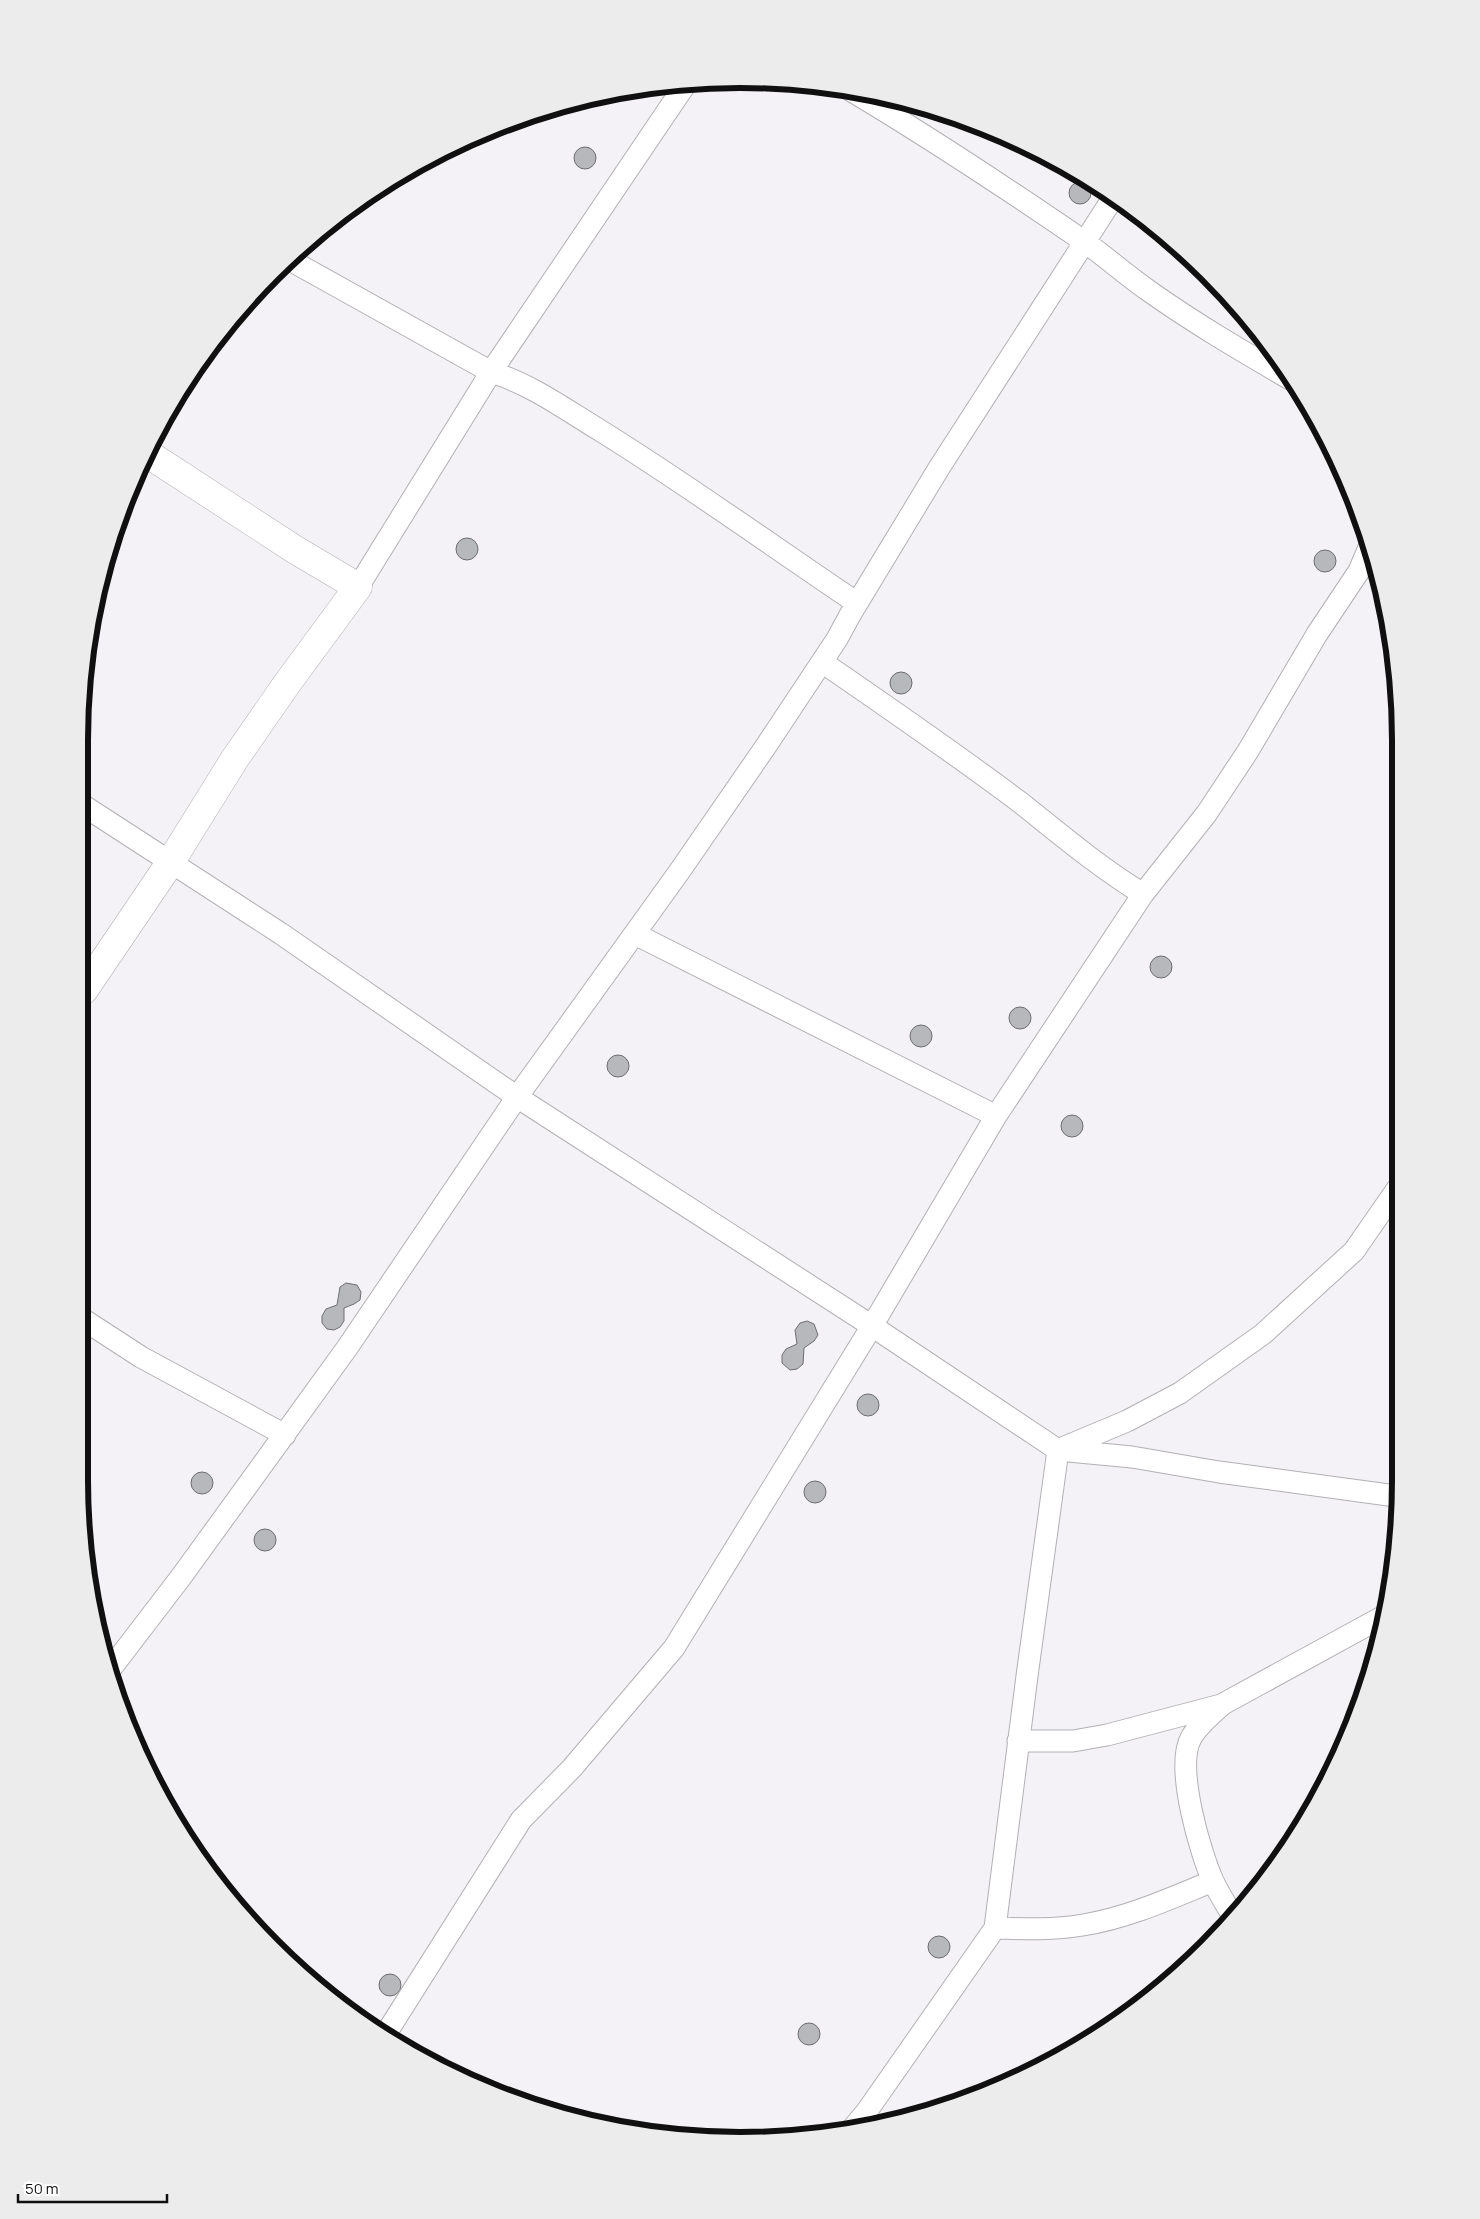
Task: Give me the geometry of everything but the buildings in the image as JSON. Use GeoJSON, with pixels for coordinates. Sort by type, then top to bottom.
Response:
{"type":"FeatureCollection","features":[{"type":"Feature","properties":{"kind":"street"},"geometry":{"type":"LineString","coordinates":[[88,984],[170,863],[239,753],[358,587],[491,372],[681,90]]}},
{"type":"Feature","properties":{"kind":"street"},"geometry":{"type":"LineString","coordinates":[[867,100],[1084,242],[1149,291],[1238,349],[1280,373]]}},
{"type":"Feature","properties":{"kind":"street"},"geometry":{"type":"LineString","coordinates":[[115,1664],[347,1348],[517,1097],[635,934],[837,640],[857,603],[939,468],[1110,202]]}},
{"type":"Feature","properties":{"kind":"street"},"geometry":{"type":"LineString","coordinates":[[295,263],[491,372],[515,380],[645,458],[857,603]]}},
{"type":"Feature","properties":{"kind":"street"},"geometry":{"type":"LineString","coordinates":[[152,457],[294,549],[358,587]]}},
{"type":"Feature","properties":{"kind":"street"},"geometry":{"type":"LineString","coordinates":[[389,2029],[521,1820],[572,1768],[674,1648],[872,1326],[996,1116],[1142,894],[1207,813],[1248,751],[1317,634],[1359,571],[1366,556]]}},
{"type":"Feature","properties":{"kind":"street"},"geometry":{"type":"LineString","coordinates":[[822,662],[1022,804],[1105,871],[1142,894]]}},
{"type":"Feature","properties":{"kind":"street"},"geometry":{"type":"LineString","coordinates":[[88,809],[280,933],[517,1097],[872,1326],[1058,1450],[1132,1458],[1392,1495]]}},
{"type":"Feature","properties":{"kind":"street"},"geometry":{"type":"LineString","coordinates":[[635,934],[996,1116]]}},
{"type":"Feature","properties":{"kind":"street"},"geometry":{"type":"LineString","coordinates":[[1058,1450],[1127,1421],[1180,1393],[1263,1334],[1354,1251],[1392,1196]]}},
{"type":"Feature","properties":{"kind":"street"},"geometry":{"type":"LineString","coordinates":[[88,1323],[141,1357],[285,1434]]}},
{"type":"Feature","properties":{"kind":"street"},"geometry":{"type":"LineString","coordinates":[[859,2120],[995,1928],[1018,1742],[1058,1450]]}},
{"type":"Feature","properties":{"kind":"street"},"geometry":{"type":"LineString","coordinates":[[1018,1742],[1081,1739],[1223,1704],[1375,1625]]}},
{"type":"Feature","properties":{"kind":"street"},"geometry":{"type":"LineString","coordinates":[[1223,1704],[1191,1738],[1186,1752],[1190,1805],[1202,1853],[1213,1881],[1230,1910]]}},
{"type":"Feature","properties":{"kind":"street"},"geometry":{"type":"LineString","coordinates":[[995,1928],[1042,1930],[1084,1925],[1128,1914],[1213,1881]]}}]}
